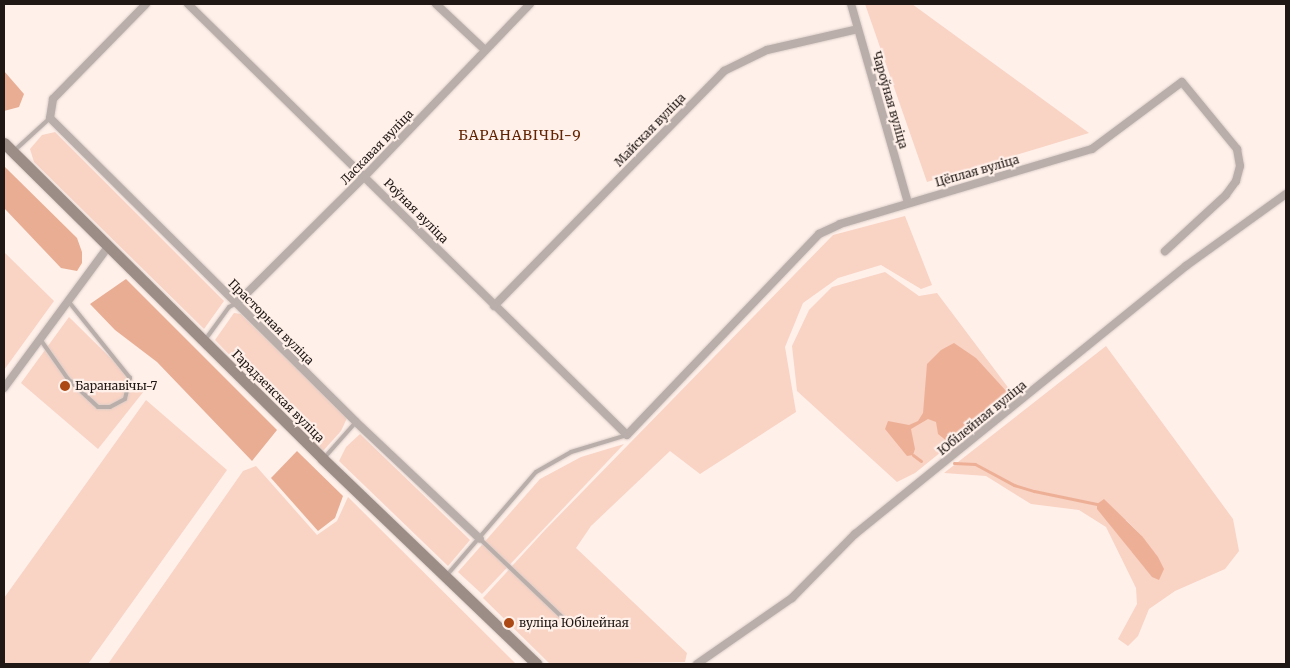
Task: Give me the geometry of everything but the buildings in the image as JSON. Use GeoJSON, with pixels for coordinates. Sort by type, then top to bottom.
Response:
{"type":"FeatureCollection","features":[{"type":"Feature","properties":{"kind":"main road","name":"Гарадзенская вуліца"},"geometry":{"type":"LineString","coordinates":[[4,143],[323,459],[537,664]]}},
{"type":"Feature","properties":{"kind":"street"},"geometry":{"type":"LineString","coordinates":[[50,118],[53,99],[146,4]]}},
{"type":"Feature","properties":{"kind":"street","name":"Роўная вуліца"},"geometry":{"type":"LineString","coordinates":[[188,4],[627,435]]}},
{"type":"Feature","properties":{"kind":"street"},"geometry":{"type":"LineString","coordinates":[[436,4],[484,50]]}},
{"type":"Feature","properties":{"kind":"street","name":"Ласкавая вуліца"},"geometry":{"type":"LineString","coordinates":[[237,303],[365,176],[530,4]]}},
{"type":"Feature","properties":{"kind":"street","name":"Чароўная вуліца"},"geometry":{"type":"LineString","coordinates":[[851,4],[908,203]]}},
{"type":"Feature","properties":{"kind":"street","name":"Майская вуліца"},"geometry":{"type":"LineString","coordinates":[[494,306],[724,71],[767,50],[858,29]]}},
{"type":"Feature","properties":{"kind":"street","name":"Цёплая вуліца"},"geometry":{"type":"LineString","coordinates":[[627,435],[819,234],[840,224],[1092,149],[1182,82],[1237,149],[1240,166],[1236,181],[1226,195],[1165,251]]}},
{"type":"Feature","properties":{"kind":"street","name":"Прасторная вуліца"},"geometry":{"type":"LineString","coordinates":[[50,118],[356,422],[480,539]]}},
{"type":"Feature","properties":{"kind":"street","name":"Юбілейная вуліца"},"geometry":{"type":"LineString","coordinates":[[697,664],[792,598],[855,534],[1186,266],[1286,194]]}},
{"type":"Feature","properties":{"kind":"street"},"geometry":{"type":"LineString","coordinates":[[4,388],[108,247]]}},
{"type":"Feature","properties":{"kind":"lane"},"geometry":{"type":"LineString","coordinates":[[13,152],[50,118]]}},
{"type":"Feature","properties":{"kind":"lane"},"geometry":{"type":"LineString","coordinates":[[40,339],[68,379],[98,407],[110,408],[125,399],[130,378],[68,301]]}},
{"type":"Feature","properties":{"kind":"lane"},"geometry":{"type":"LineString","coordinates":[[204,341],[229,307],[237,303]]}},
{"type":"Feature","properties":{"kind":"lane"},"geometry":{"type":"LineString","coordinates":[[323,459],[356,422]]}},
{"type":"Feature","properties":{"kind":"lane"},"geometry":{"type":"LineString","coordinates":[[446,577],[536,472],[572,452],[627,435]]}},
{"type":"Feature","properties":{"kind":"lane"},"geometry":{"type":"LineString","coordinates":[[480,539],[563,618]]}},
{"type":"Feature","properties":{"kind":"shaded area"},"geometry":{"type":"Polygon","coordinates":[[[865,4],[912,4],[1089,133],[927,182],[865,4]]]}},
{"type":"Feature","properties":{"kind":"shaded area"},"geometry":{"type":"Polygon","coordinates":[[[4,71],[24,94],[19,107],[4,111],[4,71]]]}},
{"type":"Feature","properties":{"kind":"shaded area"},"geometry":{"type":"Polygon","coordinates":[[[55,132],[224,301],[204,329],[34,162],[30,149],[42,135],[55,132]]]}},
{"type":"Feature","properties":{"kind":"shaded area"},"geometry":{"type":"Polygon","coordinates":[[[4,166],[77,238],[82,252],[82,263],[77,271],[61,268],[4,208],[4,166]]]}},
{"type":"Feature","properties":{"kind":"shaded area"},"geometry":{"type":"Polygon","coordinates":[[[905,216],[932,285],[921,289],[881,265],[838,278],[803,303],[785,347],[796,412],[700,474],[670,451],[591,526],[576,548],[687,653],[685,662],[550,664],[483,598],[545,530],[833,235],[905,216]]]}},
{"type":"Feature","properties":{"kind":"shaded area"},"geometry":{"type":"Polygon","coordinates":[[[4,252],[54,301],[4,370],[4,252]]]}},
{"type":"Feature","properties":{"kind":"shaded area"},"geometry":{"type":"Polygon","coordinates":[[[885,272],[919,296],[937,293],[1010,390],[1008,398],[915,473],[897,482],[797,391],[792,346],[809,310],[832,287],[885,272]]]}},
{"type":"Feature","properties":{"kind":"shaded area"},"geometry":{"type":"Polygon","coordinates":[[[126,279],[277,430],[252,461],[157,362],[115,330],[90,304],[126,279]]]}},
{"type":"Feature","properties":{"kind":"shaded area"},"geometry":{"type":"Polygon","coordinates":[[[234,313],[241,314],[347,418],[341,431],[323,451],[215,340],[234,313]]]}},
{"type":"Feature","properties":{"kind":"shaded area"},"geometry":{"type":"Polygon","coordinates":[[[69,317],[144,391],[98,449],[21,383],[69,317]]]}},
{"type":"Feature","properties":{"kind":"shaded area"},"geometry":{"type":"Polygon","coordinates":[[[954,343],[976,358],[1007,392],[1000,403],[975,427],[948,442],[938,434],[936,422],[928,419],[911,429],[915,449],[913,455],[907,456],[885,429],[888,421],[909,425],[918,421],[923,413],[927,364],[941,350],[954,343]]]}},
{"type":"Feature","properties":{"kind":"shaded area"},"geometry":{"type":"Polygon","coordinates":[[[1106,346],[1233,519],[1239,551],[1225,569],[1175,591],[1149,609],[1138,636],[1128,646],[1118,639],[1137,604],[1136,588],[1106,527],[1079,510],[1031,504],[986,476],[944,473],[1106,346]],[[1126,520],[1112,525],[1132,552],[1142,536],[1126,520]]]}},
{"type":"Feature","properties":{"kind":"shaded area"},"geometry":{"type":"Polygon","coordinates":[[[146,400],[227,470],[88,664],[4,664],[4,598],[146,400]]]}},
{"type":"Feature","properties":{"kind":"shaded area"},"geometry":{"type":"Polygon","coordinates":[[[360,434],[470,540],[448,566],[339,461],[346,447],[360,434]]]}},
{"type":"Feature","properties":{"kind":"shaded area"},"geometry":{"type":"Polygon","coordinates":[[[624,444],[482,594],[458,572],[540,479],[581,457],[624,444]]]}},
{"type":"Feature","properties":{"kind":"shaded area"},"geometry":{"type":"Polygon","coordinates":[[[297,451],[343,496],[335,518],[318,531],[271,478],[297,451]]]}},
{"type":"Feature","properties":{"kind":"shaded area"},"geometry":{"type":"Polygon","coordinates":[[[256,466],[317,535],[337,521],[348,497],[516,664],[108,664],[243,471],[256,466]]]}},
{"type":"Feature","properties":{"kind":"shaded area"},"geometry":{"type":"Polygon","coordinates":[[[1104,499],[1142,536],[1158,557],[1164,569],[1159,580],[1152,577],[1097,509],[1097,504],[1104,499]]]}},
{"type":"Feature","properties":{"kind":"waterway"},"geometry":{"type":"LineString","coordinates":[[913,455],[921,461]]}},
{"type":"Feature","properties":{"kind":"waterway"},"geometry":{"type":"LineString","coordinates":[[954,463],[975,464],[1014,485],[1034,491],[1097,504]]}},
{"type":"Feature","properties":{"kind":"place","name":"Баранавічы-7"},"geometry":{"type":"Point","coordinates":[65,386]}},
{"type":"Feature","properties":{"kind":"place","name":"вуліца Юбілейная"},"geometry":{"type":"Point","coordinates":[509,623]}},
{"type":"Feature","properties":{"kind":"district","name":"БАРАНАВІЧЫ-9"},"geometry":{"type":"Point","coordinates":[520,135]}}]}
